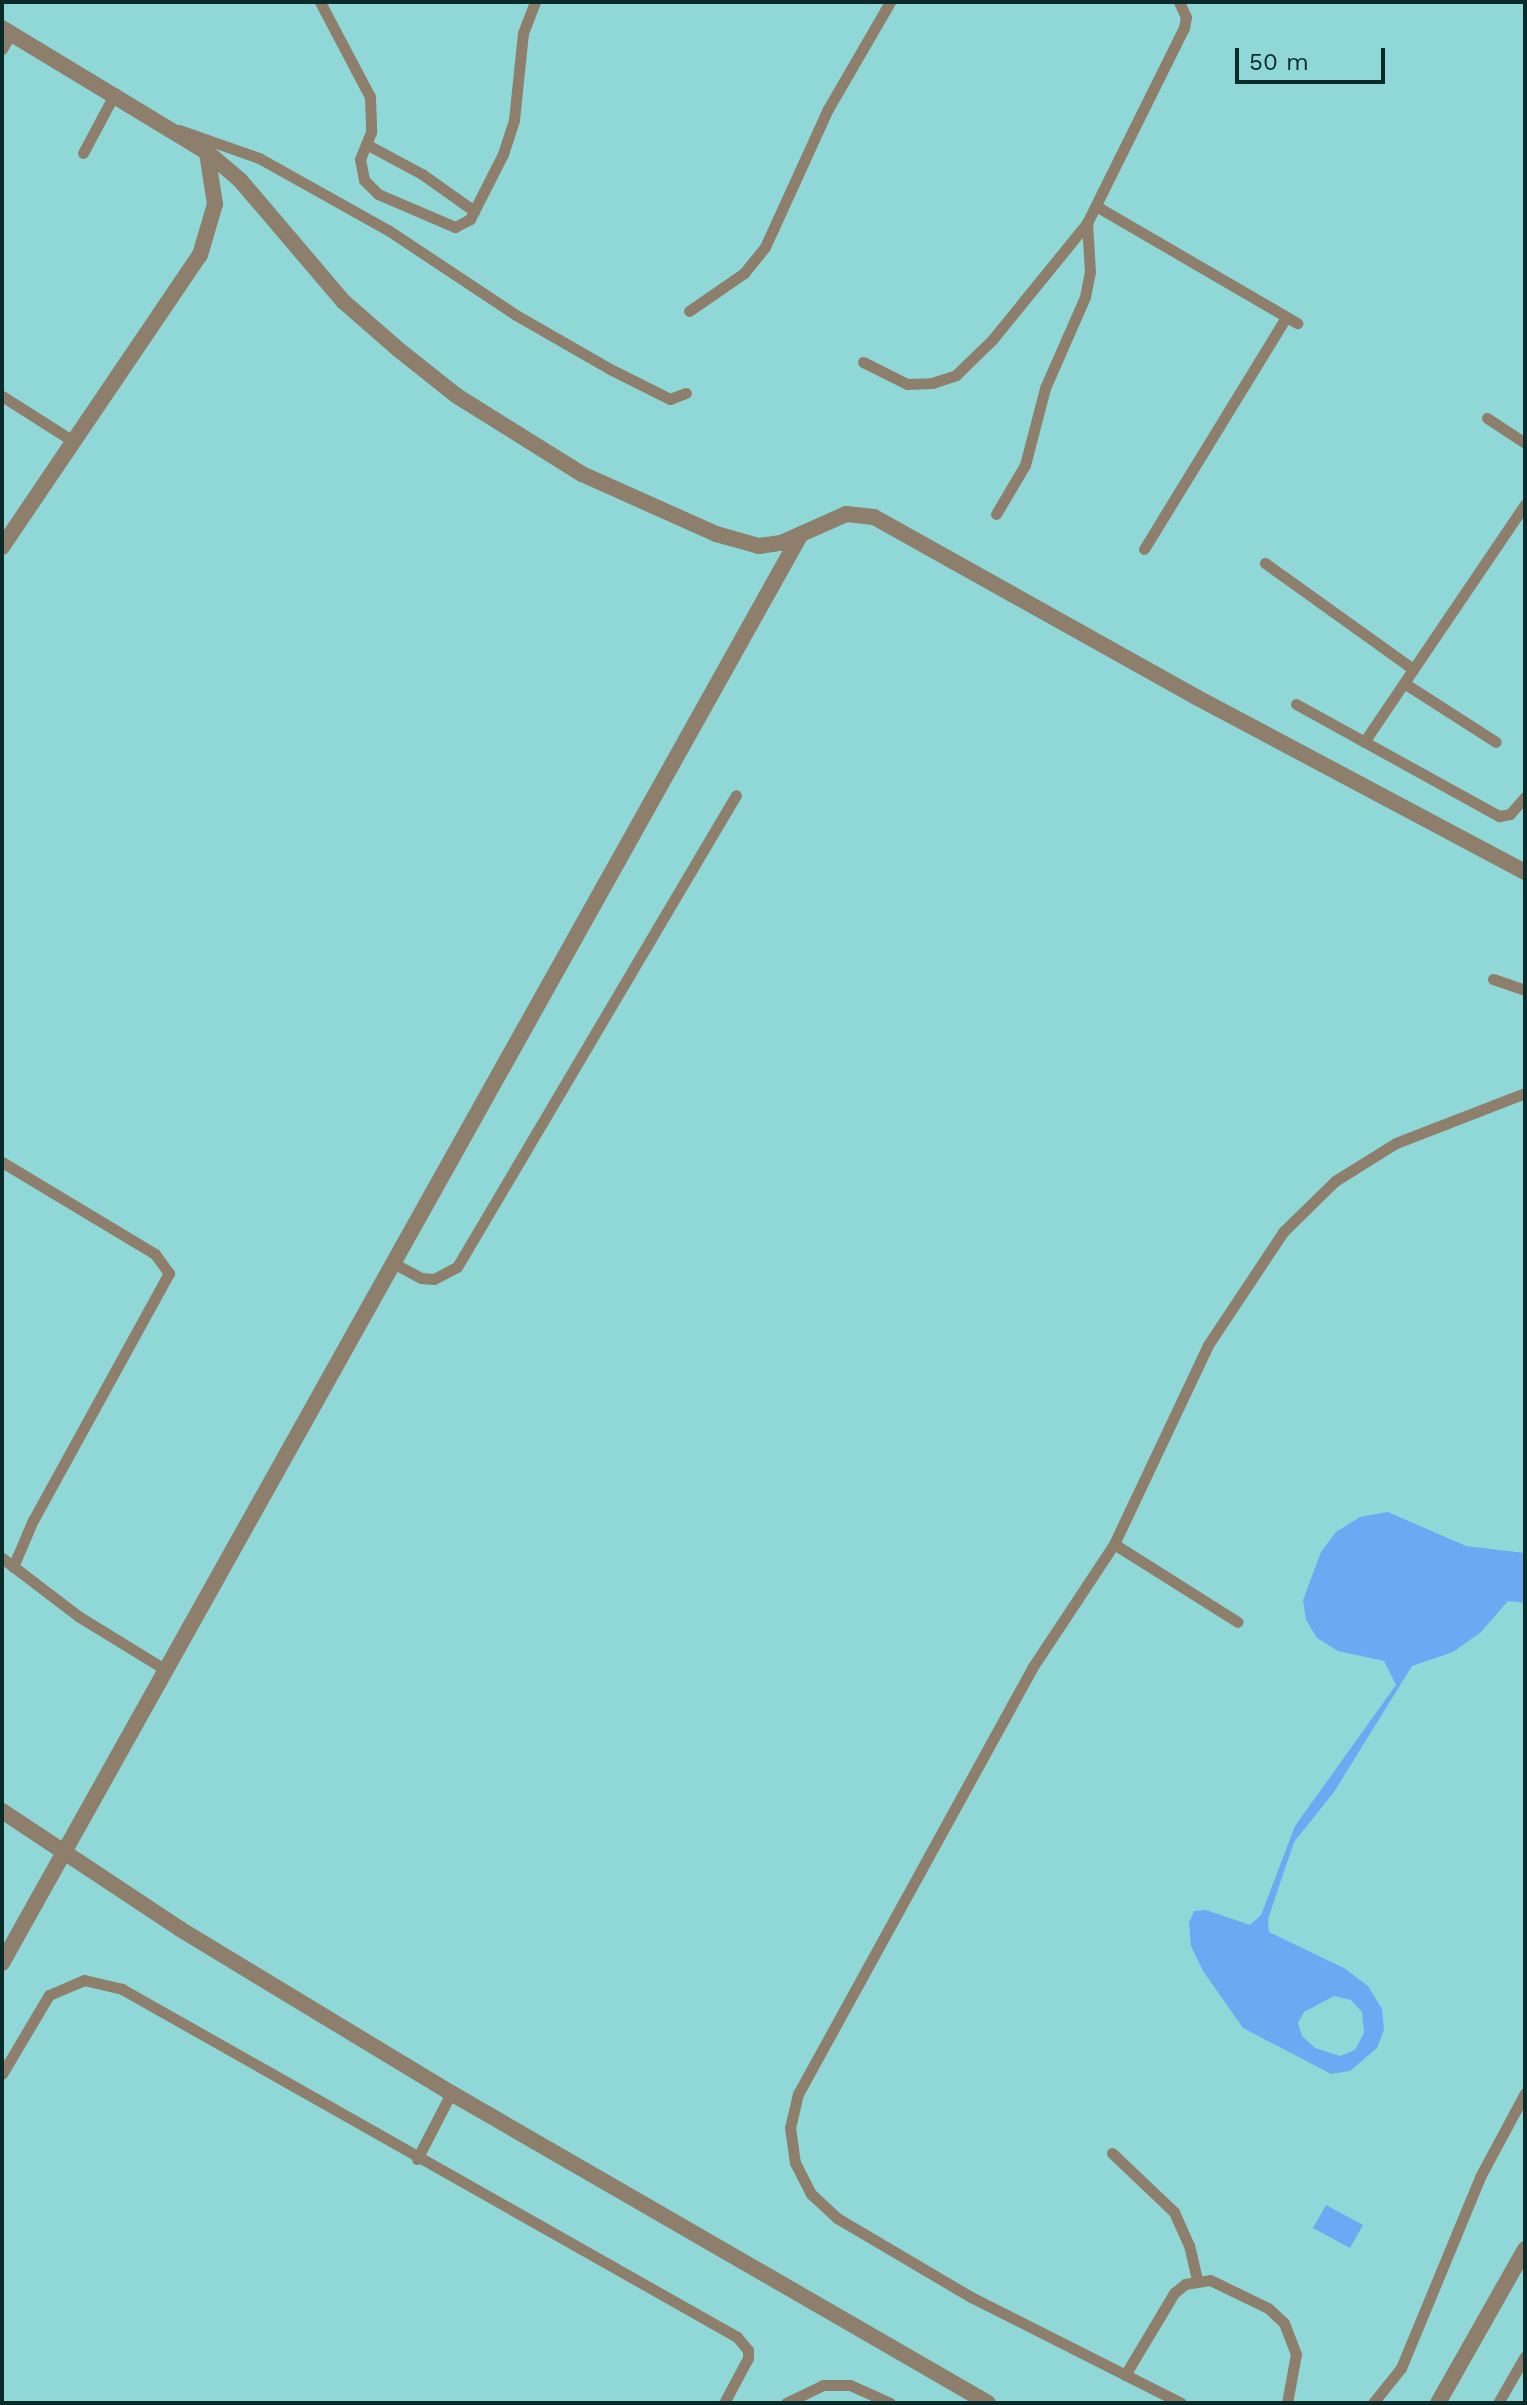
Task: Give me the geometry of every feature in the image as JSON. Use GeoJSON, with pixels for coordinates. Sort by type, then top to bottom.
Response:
{"type":"FeatureCollection","features":[{"type":"Feature","properties":{"kind":"street"},"geometry":{"type":"LineString","coordinates":[[6,31],[115,93],[207,152],[240,180],[344,302],[457,396],[518,437],[648,506],[727,538],[759,546],[801,534],[846,514],[874,517],[1196,697],[1525,872]]}},
{"type":"Feature","properties":{"kind":"street"},"geometry":{"type":"LineString","coordinates":[[2,547],[200,255],[215,204],[207,152]]}},
{"type":"Feature","properties":{"kind":"street"},"geometry":{"type":"LineString","coordinates":[[2,1963],[801,534]]}},
{"type":"Feature","properties":{"kind":"street"},"geometry":{"type":"LineString","coordinates":[[2,1811],[192,1936],[451,2093],[988,2403]]}},
{"type":"Feature","properties":{"kind":"street"},"geometry":{"type":"LineString","coordinates":[[1438,2403],[1525,2249]]}},
{"type":"Feature","properties":{"kind":"lane"},"geometry":{"type":"LineString","coordinates":[[320,2],[370,97],[373,114],[361,170],[378,194],[446,227],[463,225],[474,211],[514,120],[523,33],[535,2]]}},
{"type":"Feature","properties":{"kind":"lane"},"geometry":{"type":"LineString","coordinates":[[689,311],[744,273],[765,247],[828,109],[890,2]]}},
{"type":"Feature","properties":{"kind":"lane"},"geometry":{"type":"LineString","coordinates":[[863,362],[907,384],[932,383],[956,375],[992,340],[1087,223],[1184,28],[1186,17],[1179,2]]}},
{"type":"Feature","properties":{"kind":"lane"},"geometry":{"type":"LineString","coordinates":[[2,49],[6,31]]}},
{"type":"Feature","properties":{"kind":"lane"},"geometry":{"type":"LineString","coordinates":[[83,153],[115,93]]}},
{"type":"Feature","properties":{"kind":"lane"},"geometry":{"type":"LineString","coordinates":[[170,128],[259,158],[388,230],[562,343],[658,394],[676,399],[686,393]]}},
{"type":"Feature","properties":{"kind":"lane"},"geometry":{"type":"LineString","coordinates":[[366,144],[422,174],[474,211]]}},
{"type":"Feature","properties":{"kind":"lane"},"geometry":{"type":"LineString","coordinates":[[1096,206],[1292,320],[1144,549]]}},
{"type":"Feature","properties":{"kind":"lane"},"geometry":{"type":"LineString","coordinates":[[996,514],[1025,465],[1045,388],[1085,297],[1090,272],[1087,223]]}},
{"type":"Feature","properties":{"kind":"lane"},"geometry":{"type":"LineString","coordinates":[[2,396],[73,441]]}},
{"type":"Feature","properties":{"kind":"lane"},"geometry":{"type":"LineString","coordinates":[[1487,418],[1525,443]]}},
{"type":"Feature","properties":{"kind":"lane"},"geometry":{"type":"LineString","coordinates":[[1364,742],[1525,504]]}},
{"type":"Feature","properties":{"kind":"lane"},"geometry":{"type":"LineString","coordinates":[[1265,563],[1413,669]]}},
{"type":"Feature","properties":{"kind":"lane"},"geometry":{"type":"LineString","coordinates":[[1404,683],[1496,742]]}},
{"type":"Feature","properties":{"kind":"lane"},"geometry":{"type":"LineString","coordinates":[[1296,704],[1499,816],[1510,814],[1525,797]]}},
{"type":"Feature","properties":{"kind":"lane"},"geometry":{"type":"LineString","coordinates":[[393,1263],[421,1278],[447,1275],[457,1267],[736,795]]}},
{"type":"Feature","properties":{"kind":"lane"},"geometry":{"type":"LineString","coordinates":[[1493,979],[1525,990]]}},
{"type":"Feature","properties":{"kind":"lane"},"geometry":{"type":"LineString","coordinates":[[1181,2403],[971,2297],[837,2218],[805,2184],[795,2163],[790,2128],[798,2094],[824,2041],[1032,1668],[1114,1544],[1208,1345],[1283,1232],[1335,1181],[1396,1143],[1525,1093]]}},
{"type":"Feature","properties":{"kind":"lane"},"geometry":{"type":"LineString","coordinates":[[2,1162],[155,1254],[169,1273],[33,1520],[13,1567]]}},
{"type":"Feature","properties":{"kind":"lane"},"geometry":{"type":"LineString","coordinates":[[1114,1544],[1238,1622]]}},
{"type":"Feature","properties":{"kind":"lane"},"geometry":{"type":"LineString","coordinates":[[2,1558],[78,1616],[166,1670]]}},
{"type":"Feature","properties":{"kind":"lane"},"geometry":{"type":"LineString","coordinates":[[2,2074],[49,1995],[65,1985],[104,1981],[744,2342],[748,2358],[724,2403]]}},
{"type":"Feature","properties":{"kind":"lane"},"geometry":{"type":"LineString","coordinates":[[417,2159],[451,2093]]}},
{"type":"Feature","properties":{"kind":"lane"},"geometry":{"type":"LineString","coordinates":[[1373,2403],[1401,2368],[1481,2175],[1525,2093]]}},
{"type":"Feature","properties":{"kind":"lane"},"geometry":{"type":"LineString","coordinates":[[1112,2153],[1174,2212],[1189,2245],[1197,2280]]}},
{"type":"Feature","properties":{"kind":"lane"},"geometry":{"type":"LineString","coordinates":[[1125,2375],[1174,2293],[1197,2280],[1224,2285],[1284,2323],[1296,2354],[1287,2403]]}},
{"type":"Feature","properties":{"kind":"lane"},"geometry":{"type":"LineString","coordinates":[[1498,2403],[1525,2356]]}},
{"type":"Feature","properties":{"kind":"lane"},"geometry":{"type":"LineString","coordinates":[[786,2403],[823,2385],[850,2385],[890,2403]]}},
{"type":"Feature","properties":{"kind":"water"},"geometry":{"type":"Polygon","coordinates":[[[1388,1512],[1466,1546],[1525,1553],[1525,1603],[1508,1601],[1481,1632],[1453,1652],[1412,1666],[1334,1792],[1294,1842],[1268,1919],[1269,1932],[1344,1968],[1368,1986],[1382,2009],[1384,2030],[1377,2048],[1350,2071],[1331,2074],[1243,2028],[1203,1971],[1191,1946],[1189,1923],[1194,1911],[1206,1910],[1250,1925],[1261,1915],[1295,1826],[1396,1685],[1384,1661],[1338,1651],[1317,1638],[1306,1620],[1303,1600],[1321,1552],[1336,1532],[1360,1517],[1388,1512]],[[1334,1996],[1304,2012],[1298,2023],[1302,2036],[1315,2048],[1340,2056],[1355,2050],[1364,2033],[1362,2012],[1351,2000],[1334,1996]]]}},
{"type":"Feature","properties":{"kind":"water"},"geometry":{"type":"Polygon","coordinates":[[[1326,2205],[1363,2225],[1350,2248],[1313,2228],[1326,2205]]]}}]}
